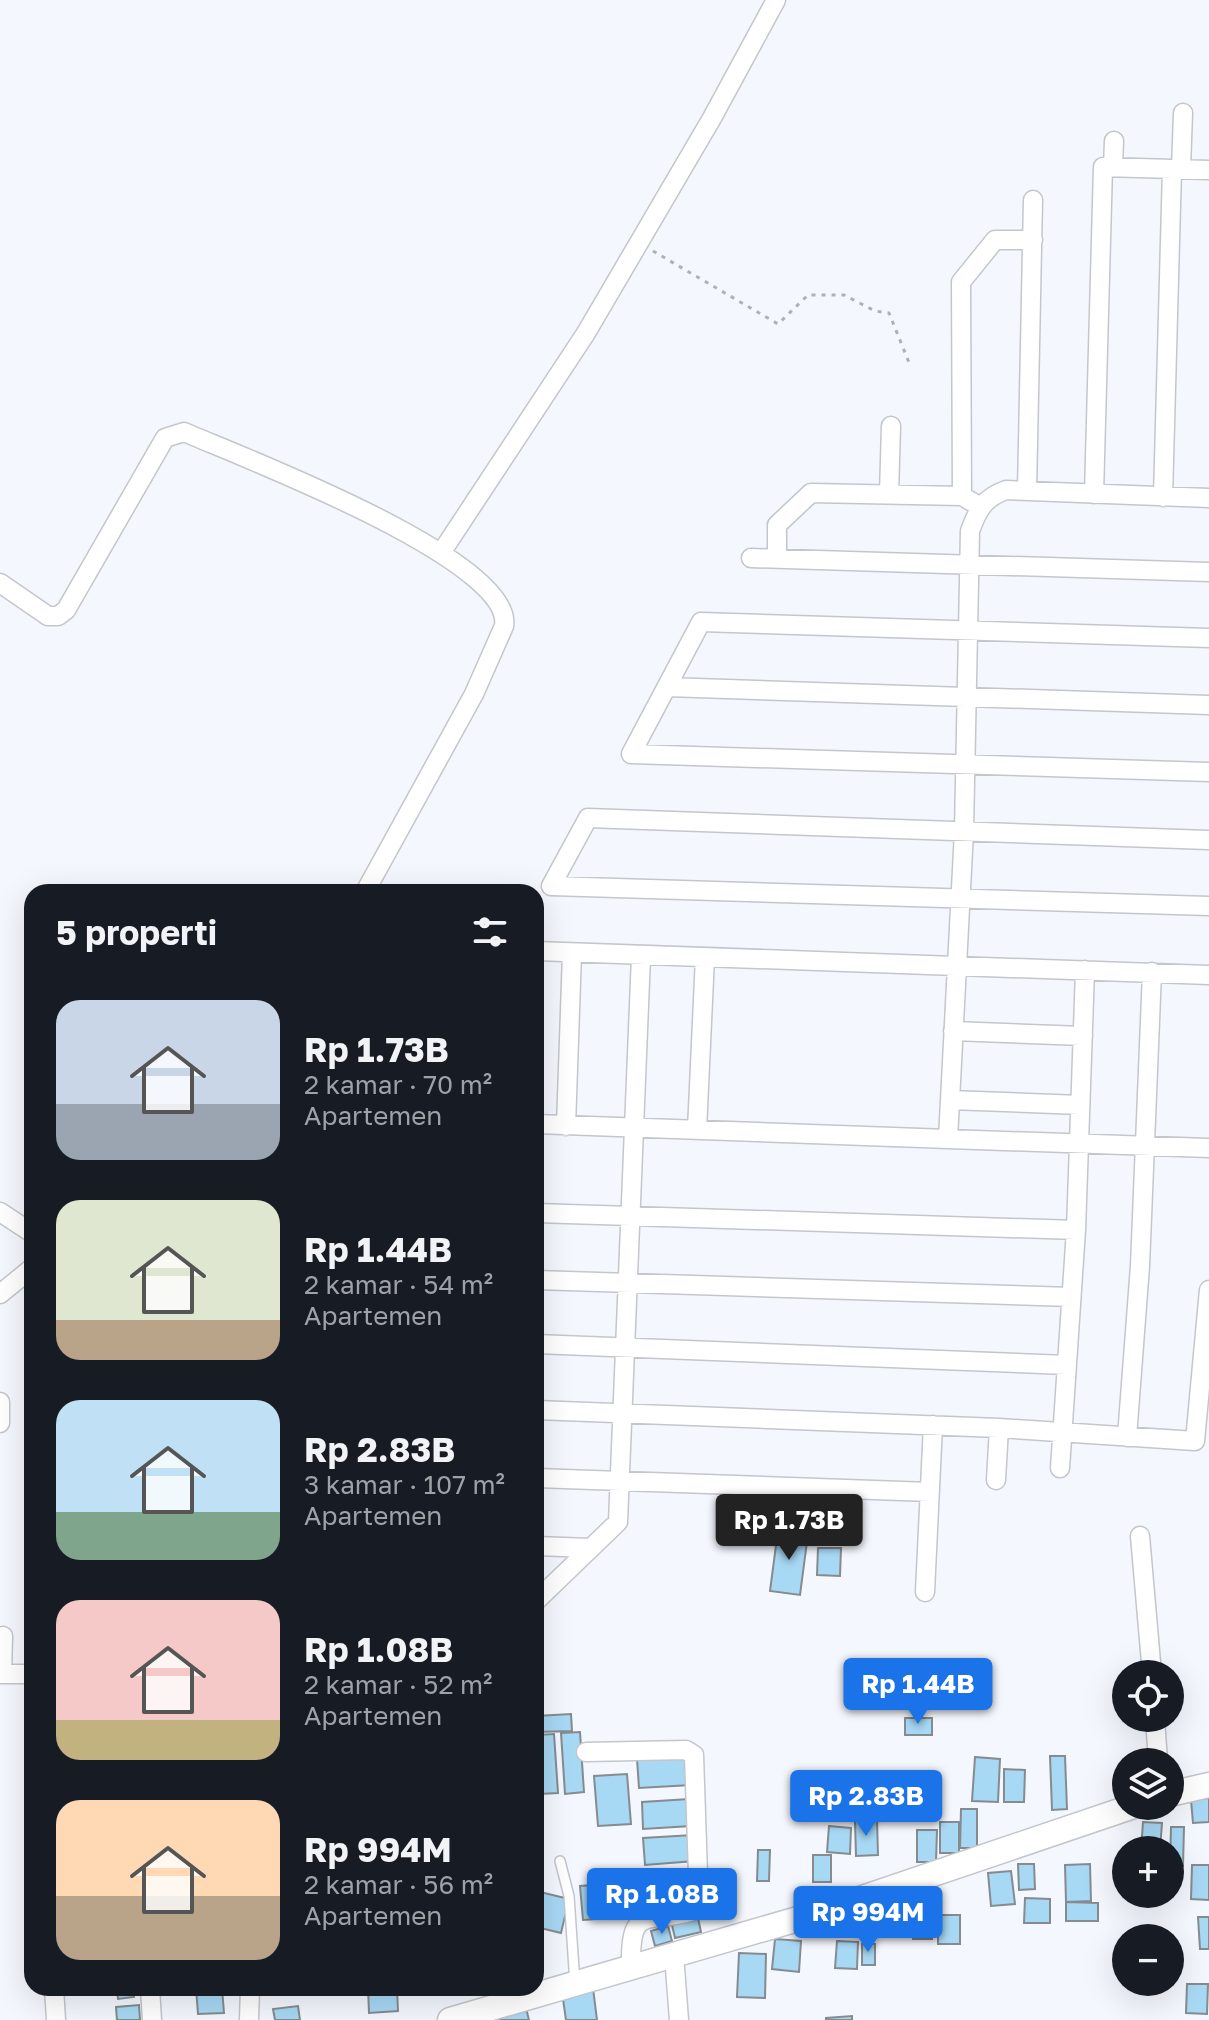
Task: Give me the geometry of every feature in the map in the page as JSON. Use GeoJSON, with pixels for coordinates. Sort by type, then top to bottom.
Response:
{"type":"FeatureCollection","features":[{"type":"Feature","properties":{"kind":"street"},"geometry":{"type":"LineString","coordinates":[[441,553],[586,333],[776,0]]}},
{"type":"Feature","properties":{"kind":"street"},"geometry":{"type":"LineString","coordinates":[[1163,497],[1177,169],[1183,113]]}},
{"type":"Feature","properties":{"kind":"street"},"geometry":{"type":"LineString","coordinates":[[1113,167],[1114,141]]}},
{"type":"Feature","properties":{"kind":"street"},"geometry":{"type":"LineString","coordinates":[[1094,494],[1103,167],[1209,170]]}},
{"type":"Feature","properties":{"kind":"street"},"geometry":{"type":"LineString","coordinates":[[1027,491],[1033,200]]}},
{"type":"Feature","properties":{"kind":"street"},"geometry":{"type":"LineString","coordinates":[[962,496],[961,282],[995,240],[1033,240]]}},
{"type":"Feature","properties":{"kind":"street"},"geometry":{"type":"LineString","coordinates":[[889,494],[891,426]]}},
{"type":"Feature","properties":{"kind":"street"},"geometry":{"type":"LineString","coordinates":[[0,583],[48,616],[58,616],[66,610],[165,438],[184,432],[382,517],[441,553],[500,604],[505,616],[504,626],[474,694],[369,884]]}},
{"type":"Feature","properties":{"kind":"street"},"geometry":{"type":"LineString","coordinates":[[948,1139],[964,831],[970,531],[979,506],[990,496],[1006,490],[1209,498]]}},
{"type":"Feature","properties":{"kind":"street"},"geometry":{"type":"LineString","coordinates":[[777,559],[777,525],[811,493],[962,496],[979,506]]}},
{"type":"Feature","properties":{"kind":"street"},"geometry":{"type":"LineString","coordinates":[[751,558],[1209,572]]}},
{"type":"Feature","properties":{"kind":"street"},"geometry":{"type":"LineString","coordinates":[[1209,638],[701,622],[631,754],[1209,772]]}},
{"type":"Feature","properties":{"kind":"street"},"geometry":{"type":"LineString","coordinates":[[667,687],[1209,705]]}},
{"type":"Feature","properties":{"kind":"street"},"geometry":{"type":"LineString","coordinates":[[1209,840],[588,818],[551,886],[1209,906]]}},
{"type":"Feature","properties":{"kind":"street"},"geometry":{"type":"LineString","coordinates":[[544,951],[1209,975]]}},
{"type":"Feature","properties":{"kind":"street"},"geometry":{"type":"LineString","coordinates":[[566,1126],[572,953]]}},
{"type":"Feature","properties":{"kind":"street"},"geometry":{"type":"LineString","coordinates":[[544,1593],[618,1522],[622,1348],[641,956]]}},
{"type":"Feature","properties":{"kind":"street"},"geometry":{"type":"LineString","coordinates":[[697,1130],[705,957]]}},
{"type":"Feature","properties":{"kind":"street"},"geometry":{"type":"LineString","coordinates":[[1060,1468],[1076,1230],[1085,970]]}},
{"type":"Feature","properties":{"kind":"street"},"geometry":{"type":"LineString","coordinates":[[1127,1437],[1152,972]]}},
{"type":"Feature","properties":{"kind":"street"},"geometry":{"type":"LineString","coordinates":[[953,1031],[1083,1036]]}},
{"type":"Feature","properties":{"kind":"street"},"geometry":{"type":"LineString","coordinates":[[950,1100],[1080,1105]]}},
{"type":"Feature","properties":{"kind":"street"},"geometry":{"type":"LineString","coordinates":[[544,1125],[1209,1148]]}},
{"type":"Feature","properties":{"kind":"street"},"geometry":{"type":"LineString","coordinates":[[0,1212],[24,1228]]}},
{"type":"Feature","properties":{"kind":"street"},"geometry":{"type":"LineString","coordinates":[[544,1213],[1076,1230]]}},
{"type":"Feature","properties":{"kind":"street"},"geometry":{"type":"LineString","coordinates":[[0,1294],[24,1274]]}},
{"type":"Feature","properties":{"kind":"street"},"geometry":{"type":"LineString","coordinates":[[544,1280],[1071,1297]]}},
{"type":"Feature","properties":{"kind":"street"},"geometry":{"type":"LineString","coordinates":[[544,1410],[999,1428],[1195,1441],[1204,1402],[1209,1290]]}},
{"type":"Feature","properties":{"kind":"street"},"geometry":{"type":"LineString","coordinates":[[544,1345],[1067,1365]]}},
{"type":"Feature","properties":{"kind":"street"},"geometry":{"type":"LineString","coordinates":[[0,1402],[0,1423]]}},
{"type":"Feature","properties":{"kind":"street"},"geometry":{"type":"LineString","coordinates":[[925,1592],[933,1425]]}},
{"type":"Feature","properties":{"kind":"street"},"geometry":{"type":"LineString","coordinates":[[996,1480],[999,1428]]}},
{"type":"Feature","properties":{"kind":"street"},"geometry":{"type":"LineString","coordinates":[[544,1478],[930,1492]]}},
{"type":"Feature","properties":{"kind":"street"},"geometry":{"type":"LineString","coordinates":[[1140,1536],[1151,1660]]}},
{"type":"Feature","properties":{"kind":"street"},"geometry":{"type":"LineString","coordinates":[[544,1546],[591,1548]]}},
{"type":"Feature","properties":{"kind":"street"},"geometry":{"type":"LineString","coordinates":[[3,1636],[1,1674],[24,1674]]}},
{"type":"Feature","properties":{"kind":"street"},"geometry":{"type":"LineString","coordinates":[[586,1752],[686,1750],[694,1755],[699,1904],[693,1911],[653,1916],[638,1923],[632,1933],[631,1967]]}},
{"type":"Feature","properties":{"kind":"street"},"geometry":{"type":"LineString","coordinates":[[1184,1791],[1209,1785]]}},
{"type":"Feature","properties":{"kind":"street"},"geometry":{"type":"LineString","coordinates":[[544,1993],[815,1914],[1112,1813]]}},
{"type":"Feature","properties":{"kind":"street"},"geometry":{"type":"LineString","coordinates":[[674,1955],[679,2020]]}},
{"type":"Feature","properties":{"kind":"street"},"geometry":{"type":"LineString","coordinates":[[54,1996],[56,2020]]}},
{"type":"Feature","properties":{"kind":"street"},"geometry":{"type":"LineString","coordinates":[[150,1996],[152,2020]]}},
{"type":"Feature","properties":{"kind":"street"},"geometry":{"type":"LineString","coordinates":[[249,2020],[250,1996]]}},
{"type":"Feature","properties":{"kind":"street"},"geometry":{"type":"LineString","coordinates":[[450,2020],[533,1996]]}},
{"type":"Feature","properties":{"kind":"lane"},"geometry":{"type":"LineString","coordinates":[[560,1861],[569,1896],[575,1984]]}},
{"type":"Feature","properties":{"kind":"path"},"geometry":{"type":"LineString","coordinates":[[639,243],[778,324],[808,295],[844,295],[875,311],[889,313],[910,365]]}},
{"type":"Feature","properties":{"kind":"building"},"geometry":{"type":"Polygon","coordinates":[[[778,1530],[808,1534],[800,1595],[770,1591],[778,1530]]]}},
{"type":"Feature","properties":{"kind":"building"},"geometry":{"type":"Polygon","coordinates":[[[818,1548],[841,1548],[840,1576],[817,1575],[818,1548]]]}},
{"type":"Feature","properties":{"kind":"building"},"geometry":{"type":"Polygon","coordinates":[[[888,1662],[907,1665],[901,1703],[881,1699],[888,1662]]]}},
{"type":"Feature","properties":{"kind":"building"},"geometry":{"type":"Polygon","coordinates":[[[571,1714],[572,1731],[544,1732],[544,1716],[571,1714]]]}},
{"type":"Feature","properties":{"kind":"building"},"geometry":{"type":"Polygon","coordinates":[[[905,1718],[932,1718],[932,1735],[905,1735],[905,1718]]]}},
{"type":"Feature","properties":{"kind":"building"},"geometry":{"type":"Polygon","coordinates":[[[580,1732],[584,1792],[565,1794],[561,1733],[580,1732]]]}},
{"type":"Feature","properties":{"kind":"building"},"geometry":{"type":"Polygon","coordinates":[[[554,1734],[558,1793],[544,1794],[544,1735],[554,1734]]]}},
{"type":"Feature","properties":{"kind":"building"},"geometry":{"type":"Polygon","coordinates":[[[689,1756],[691,1785],[639,1788],[637,1759],[689,1756]]]}},
{"type":"Feature","properties":{"kind":"building"},"geometry":{"type":"Polygon","coordinates":[[[1050,1756],[1065,1756],[1067,1809],[1052,1810],[1050,1756]]]}},
{"type":"Feature","properties":{"kind":"building"},"geometry":{"type":"Polygon","coordinates":[[[975,1757],[1000,1759],[998,1802],[972,1801],[975,1757]]]}},
{"type":"Feature","properties":{"kind":"building"},"geometry":{"type":"Polygon","coordinates":[[[1004,1769],[1025,1770],[1024,1802],[1004,1802],[1004,1769]]]}},
{"type":"Feature","properties":{"kind":"building"},"geometry":{"type":"Polygon","coordinates":[[[627,1774],[631,1824],[598,1826],[594,1776],[627,1774]]]}},
{"type":"Feature","properties":{"kind":"building"},"geometry":{"type":"Polygon","coordinates":[[[1209,1798],[1209,1822],[1193,1823],[1191,1800],[1209,1798]]]}},
{"type":"Feature","properties":{"kind":"building"},"geometry":{"type":"Polygon","coordinates":[[[689,1799],[691,1826],[643,1829],[642,1802],[689,1799]]]}},
{"type":"Feature","properties":{"kind":"building"},"geometry":{"type":"Polygon","coordinates":[[[961,1809],[977,1809],[977,1848],[960,1848],[961,1809]]]}},
{"type":"Feature","properties":{"kind":"building"},"geometry":{"type":"Polygon","coordinates":[[[877,1820],[878,1855],[856,1856],[855,1821],[877,1820]]]}},
{"type":"Feature","properties":{"kind":"building"},"geometry":{"type":"Polygon","coordinates":[[[940,1822],[959,1822],[959,1853],[940,1853],[940,1822]]]}},
{"type":"Feature","properties":{"kind":"building"},"geometry":{"type":"Polygon","coordinates":[[[1143,1822],[1162,1823],[1161,1836],[1142,1836],[1143,1822]]]}},
{"type":"Feature","properties":{"kind":"building"},"geometry":{"type":"Polygon","coordinates":[[[829,1826],[851,1828],[850,1854],[827,1852],[829,1826]]]}},
{"type":"Feature","properties":{"kind":"building"},"geometry":{"type":"Polygon","coordinates":[[[1171,1827],[1184,1827],[1184,1836],[1171,1836],[1171,1827]]]}},
{"type":"Feature","properties":{"kind":"building"},"geometry":{"type":"Polygon","coordinates":[[[917,1830],[937,1830],[936,1862],[917,1862],[917,1830]]]}},
{"type":"Feature","properties":{"kind":"building"},"geometry":{"type":"Polygon","coordinates":[[[693,1835],[695,1861],[645,1865],[643,1838],[693,1835]]]}},
{"type":"Feature","properties":{"kind":"building"},"geometry":{"type":"Polygon","coordinates":[[[758,1850],[770,1850],[769,1881],[757,1881],[758,1850]]]}},
{"type":"Feature","properties":{"kind":"building"},"geometry":{"type":"Polygon","coordinates":[[[813,1855],[831,1855],[831,1882],[813,1882],[813,1855]]]}},
{"type":"Feature","properties":{"kind":"building"},"geometry":{"type":"Polygon","coordinates":[[[1018,1864],[1034,1864],[1035,1889],[1019,1890],[1018,1864]]]}},
{"type":"Feature","properties":{"kind":"building"},"geometry":{"type":"Polygon","coordinates":[[[1090,1864],[1091,1901],[1066,1902],[1065,1865],[1090,1864]]]}},
{"type":"Feature","properties":{"kind":"building"},"geometry":{"type":"Polygon","coordinates":[[[1192,1865],[1209,1865],[1209,1900],[1191,1899],[1192,1865]]]}},
{"type":"Feature","properties":{"kind":"building"},"geometry":{"type":"Polygon","coordinates":[[[1011,1871],[1015,1904],[991,1906],[988,1873],[1011,1871]]]}},
{"type":"Feature","properties":{"kind":"building"},"geometry":{"type":"Polygon","coordinates":[[[693,1872],[694,1896],[643,1899],[641,1875],[693,1872]]]}},
{"type":"Feature","properties":{"kind":"building"},"geometry":{"type":"Polygon","coordinates":[[[634,1882],[637,1916],[583,1920],[580,1886],[634,1882]]]}},
{"type":"Feature","properties":{"kind":"building"},"geometry":{"type":"Polygon","coordinates":[[[544,1893],[569,1899],[561,1933],[544,1929],[544,1893]]]}},
{"type":"Feature","properties":{"kind":"building"},"geometry":{"type":"Polygon","coordinates":[[[1025,1898],[1050,1899],[1050,1923],[1024,1923],[1025,1898]]]}},
{"type":"Feature","properties":{"kind":"building"},"geometry":{"type":"Polygon","coordinates":[[[1066,1902],[1098,1903],[1098,1921],[1066,1921],[1066,1902]]]}},
{"type":"Feature","properties":{"kind":"building"},"geometry":{"type":"Polygon","coordinates":[[[913,1910],[932,1910],[932,1939],[913,1939],[913,1910]]]}},
{"type":"Feature","properties":{"kind":"building"},"geometry":{"type":"Polygon","coordinates":[[[938,1915],[960,1915],[960,1944],[938,1944],[938,1915]]]}},
{"type":"Feature","properties":{"kind":"building"},"geometry":{"type":"Polygon","coordinates":[[[1198,1917],[1209,1917],[1209,1949],[1200,1949],[1198,1917]]]}},
{"type":"Feature","properties":{"kind":"building"},"geometry":{"type":"Polygon","coordinates":[[[698,1918],[701,1932],[675,1938],[672,1925],[698,1918]]]}},
{"type":"Feature","properties":{"kind":"building"},"geometry":{"type":"Polygon","coordinates":[[[668,1926],[672,1941],[655,1946],[651,1931],[668,1926]]]}},
{"type":"Feature","properties":{"kind":"building"},"geometry":{"type":"Polygon","coordinates":[[[775,1939],[801,1941],[799,1972],[772,1969],[775,1939]]]}},
{"type":"Feature","properties":{"kind":"building"},"geometry":{"type":"Polygon","coordinates":[[[837,1941],[858,1942],[857,1969],[835,1968],[837,1941]]]}},
{"type":"Feature","properties":{"kind":"building"},"geometry":{"type":"Polygon","coordinates":[[[862,1944],[875,1944],[875,1965],[862,1965],[862,1944]]]}},
{"type":"Feature","properties":{"kind":"building"},"geometry":{"type":"Polygon","coordinates":[[[739,1953],[766,1954],[765,1998],[737,1997],[739,1953]]]}},
{"type":"Feature","properties":{"kind":"building"},"geometry":{"type":"Polygon","coordinates":[[[1187,1984],[1208,1984],[1207,2014],[1186,2013],[1187,1984]]]}},
{"type":"Feature","properties":{"kind":"building"},"geometry":{"type":"Polygon","coordinates":[[[593,1988],[597,2020],[566,2020],[562,1992],[593,1988]]]}},
{"type":"Feature","properties":{"kind":"building"},"geometry":{"type":"Polygon","coordinates":[[[197,1996],[223,1996],[224,2013],[198,2014],[197,1996]]]}},
{"type":"Feature","properties":{"kind":"building"},"geometry":{"type":"Polygon","coordinates":[[[368,1996],[397,1996],[398,2011],[369,2013],[368,1996]]]}},
{"type":"Feature","properties":{"kind":"building"},"geometry":{"type":"Polygon","coordinates":[[[139,2005],[140,2020],[117,2020],[116,2007],[139,2005]]]}},
{"type":"Feature","properties":{"kind":"building"},"geometry":{"type":"Polygon","coordinates":[[[298,2006],[300,2020],[275,2020],[273,2009],[298,2006]]]}},
{"type":"Feature","properties":{"kind":"building"},"geometry":{"type":"Polygon","coordinates":[[[526,2008],[529,2020],[495,2020],[494,2014],[526,2008]]]}},
{"type":"Feature","properties":{"kind":"building"},"geometry":{"type":"Polygon","coordinates":[[[852,2016],[852,2020],[826,2020],[826,2018],[852,2016]]]}}]}
